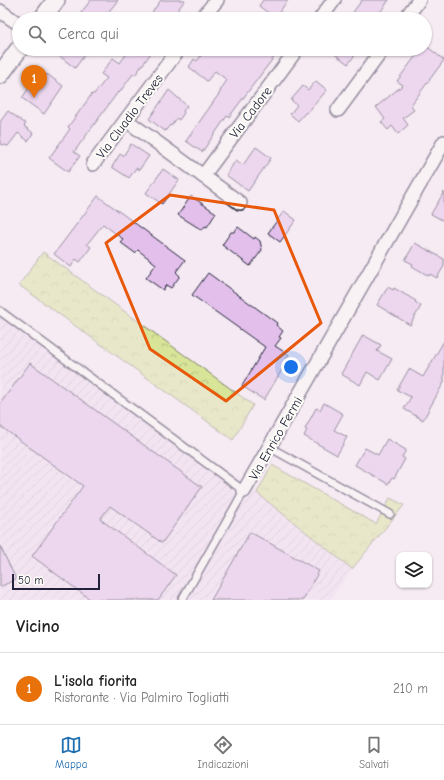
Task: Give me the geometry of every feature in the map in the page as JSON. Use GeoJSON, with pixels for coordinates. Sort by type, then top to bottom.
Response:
{"type":"FeatureCollection","features":[{"type":"Feature","properties":{"kind":"street"},"geometry":{"type":"LineString","coordinates":[[47,12],[56,0]]}},
{"type":"Feature","properties":{"kind":"street"},"geometry":{"type":"LineString","coordinates":[[208,12],[217,0]]}},
{"type":"Feature","properties":{"kind":"street"},"geometry":{"type":"LineString","coordinates":[[325,12],[334,0]]}},
{"type":"Feature","properties":{"kind":"street"},"geometry":{"type":"LineString","coordinates":[[410,12],[418,0]]}},
{"type":"Feature","properties":{"kind":"street"},"geometry":{"type":"LineString","coordinates":[[0,11],[12,19]]}},
{"type":"Feature","properties":{"kind":"street"},"geometry":{"type":"LineString","coordinates":[[0,75],[14,56]]}},
{"type":"Feature","properties":{"kind":"street","name":"Via Cluadio Treves"},"geometry":{"type":"LineString","coordinates":[[93,164],[174,56]]}},
{"type":"Feature","properties":{"kind":"street","name":"Via Cadore"},"geometry":{"type":"LineString","coordinates":[[203,176],[292,56]]}},
{"type":"Feature","properties":{"kind":"street"},"geometry":{"type":"LineString","coordinates":[[338,110],[378,56]]}},
{"type":"Feature","properties":{"kind":"street"},"geometry":{"type":"LineString","coordinates":[[126,120],[240,203]]}},
{"type":"Feature","properties":{"kind":"street","name":"Via Enrico Fermi"},"geometry":{"type":"LineString","coordinates":[[244,491],[444,142]]}},
{"type":"Feature","properties":{"kind":"lane","name":"Via Enrico Fermi"},"geometry":{"type":"LineString","coordinates":[[0,311],[244,491]]}},
{"type":"Feature","properties":{"kind":"lane"},"geometry":{"type":"LineString","coordinates":[[269,447],[390,514]]}},
{"type":"Feature","properties":{"kind":"lane"},"geometry":{"type":"LineString","coordinates":[[182,600],[244,491]]}},
{"type":"Feature","properties":{"kind":"highlighted area"},"geometry":{"type":"Polygon","coordinates":[[[170,195],[274,210],[321,323],[226,401],[150,349],[106,243],[170,195]]]}},
{"type":"Feature","properties":{"kind":"shaded area"},"geometry":{"type":"Polygon","coordinates":[[[0,311],[257,493],[352,569],[330,600],[0,600],[0,311]]]}},
{"type":"Feature","properties":{"kind":"green space"},"geometry":{"type":"Polygon","coordinates":[[[43,252],[253,405],[233,440],[19,285],[43,252]]]}},
{"type":"Feature","properties":{"kind":"green space"},"geometry":{"type":"Polygon","coordinates":[[[272,465],[376,524],[390,498],[404,505],[352,569],[257,493],[272,465]]]}},
{"type":"Feature","properties":{"kind":"building"},"geometry":{"type":"Polygon","coordinates":[[[91,0],[118,0],[109,12],[82,12],[91,0]]]}},
{"type":"Feature","properties":{"kind":"building"},"geometry":{"type":"Polygon","coordinates":[[[161,0],[185,0],[176,12],[152,12],[161,0]]]}},
{"type":"Feature","properties":{"kind":"building"},"geometry":{"type":"Polygon","coordinates":[[[263,0],[288,0],[279,12],[267,12],[259,6],[263,0]]]}},
{"type":"Feature","properties":{"kind":"building"},"geometry":{"type":"Polygon","coordinates":[[[362,0],[389,0],[380,12],[353,12],[362,0]]]}},
{"type":"Feature","properties":{"kind":"building"},"geometry":{"type":"Polygon","coordinates":[[[432,51],[444,60],[411,105],[414,110],[403,118],[408,125],[398,134],[392,126],[388,130],[381,122],[385,119],[376,107],[403,85],[397,81],[416,56],[432,56],[432,51]]]}},
{"type":"Feature","properties":{"kind":"building"},"geometry":{"type":"Polygon","coordinates":[[[59,56],[84,56],[75,68],[59,56]]]}},
{"type":"Feature","properties":{"kind":"building"},"geometry":{"type":"Polygon","coordinates":[[[125,56],[149,56],[135,75],[133,74],[119,93],[118,92],[74,152],[80,156],[68,172],[49,158],[70,129],[68,127],[92,94],[94,94],[107,78],[101,74],[113,58],[120,63],[125,56]]]}},
{"type":"Feature","properties":{"kind":"building"},"geometry":{"type":"Polygon","coordinates":[[[201,56],[275,56],[229,117],[227,116],[202,152],[186,141],[227,80],[215,71],[207,81],[189,67],[194,59],[197,61],[201,56]]]}},
{"type":"Feature","properties":{"kind":"building"},"geometry":{"type":"Polygon","coordinates":[[[337,56],[354,56],[348,64],[337,56]]]}},
{"type":"Feature","properties":{"kind":"building"},"geometry":{"type":"Polygon","coordinates":[[[47,74],[63,86],[44,114],[22,98],[31,85],[36,89],[47,74]]]}},
{"type":"Feature","properties":{"kind":"building"},"geometry":{"type":"Polygon","coordinates":[[[316,81],[327,90],[298,121],[290,114],[297,105],[291,100],[303,86],[308,90],[316,81]]]}},
{"type":"Feature","properties":{"kind":"building"},"geometry":{"type":"Polygon","coordinates":[[[169,90],[187,106],[179,120],[177,118],[165,131],[149,119],[169,90]]]}},
{"type":"Feature","properties":{"kind":"building"},"geometry":{"type":"Polygon","coordinates":[[[8,111],[26,124],[24,126],[33,133],[28,141],[18,133],[8,146],[0,144],[0,122],[8,111]]]}},
{"type":"Feature","properties":{"kind":"building"},"geometry":{"type":"Polygon","coordinates":[[[131,144],[149,156],[139,170],[136,168],[129,178],[112,167],[120,154],[123,156],[131,144]]]}},
{"type":"Feature","properties":{"kind":"building"},"geometry":{"type":"Polygon","coordinates":[[[256,147],[271,158],[248,191],[226,175],[236,160],[243,165],[256,147]]]}},
{"type":"Feature","properties":{"kind":"building"},"geometry":{"type":"Polygon","coordinates":[[[163,169],[179,180],[162,204],[146,193],[163,169]]]}},
{"type":"Feature","properties":{"kind":"building"},"geometry":{"type":"Polygon","coordinates":[[[444,192],[444,221],[431,214],[444,192]]]}},
{"type":"Feature","properties":{"kind":"building"},"geometry":{"type":"Polygon","coordinates":[[[98,196],[185,260],[176,272],[180,276],[171,288],[166,285],[163,290],[146,278],[156,264],[138,250],[135,253],[120,242],[123,239],[103,224],[87,244],[91,247],[80,262],[76,259],[71,267],[54,254],[98,196]]]}},
{"type":"Feature","properties":{"kind":"building"},"geometry":{"type":"Polygon","coordinates":[[[191,196],[216,213],[207,227],[205,226],[202,230],[178,215],[191,196]]]}},
{"type":"Feature","properties":{"kind":"building"},"geometry":{"type":"Polygon","coordinates":[[[284,211],[296,220],[280,242],[268,233],[284,211]]]}},
{"type":"Feature","properties":{"kind":"building"},"geometry":{"type":"Polygon","coordinates":[[[238,227],[254,239],[255,237],[260,241],[262,250],[250,266],[222,245],[231,232],[234,232],[238,227]]]}},
{"type":"Feature","properties":{"kind":"building"},"geometry":{"type":"Polygon","coordinates":[[[415,243],[444,259],[444,266],[437,278],[430,274],[429,276],[405,260],[415,243]]]}},
{"type":"Feature","properties":{"kind":"building"},"geometry":{"type":"Polygon","coordinates":[[[208,273],[277,323],[276,325],[283,331],[279,337],[281,338],[275,346],[289,355],[284,362],[286,363],[264,400],[242,386],[265,347],[192,295],[208,273]]]}},
{"type":"Feature","properties":{"kind":"building"},"geometry":{"type":"Polygon","coordinates":[[[388,287],[393,290],[394,288],[416,301],[415,302],[421,306],[410,325],[377,305],[388,287]]]}},
{"type":"Feature","properties":{"kind":"building"},"geometry":{"type":"Polygon","coordinates":[[[363,335],[381,345],[377,351],[392,359],[380,380],[367,372],[360,385],[341,374],[363,335]]]}},
{"type":"Feature","properties":{"kind":"building"},"geometry":{"type":"Polygon","coordinates":[[[444,341],[444,382],[423,420],[404,409],[411,397],[397,390],[409,369],[423,377],[444,341]]]}},
{"type":"Feature","properties":{"kind":"building"},"geometry":{"type":"Polygon","coordinates":[[[30,363],[202,487],[162,543],[110,506],[100,519],[176,575],[158,600],[91,600],[32,556],[83,486],[0,426],[0,404],[30,363]]]}},
{"type":"Feature","properties":{"kind":"building"},"geometry":{"type":"Polygon","coordinates":[[[324,403],[343,414],[334,430],[347,437],[337,455],[304,436],[307,430],[305,429],[316,408],[320,410],[324,403]]]}},
{"type":"Feature","properties":{"kind":"building"},"geometry":{"type":"Polygon","coordinates":[[[387,439],[406,450],[402,457],[405,459],[394,479],[392,478],[388,484],[355,465],[365,448],[378,455],[387,439]]]}},
{"type":"Feature","properties":{"kind":"building"},"geometry":{"type":"Polygon","coordinates":[[[250,532],[319,571],[303,600],[211,600],[250,532]]]}},
{"type":"Feature","properties":{"kind":"building"},"geometry":{"type":"Polygon","coordinates":[[[0,546],[16,579],[0,587],[0,546]]]}},
{"type":"Feature","properties":{"kind":"place","name":"L'isola fiorita"},"geometry":{"type":"Point","coordinates":[34,98]}}]}
